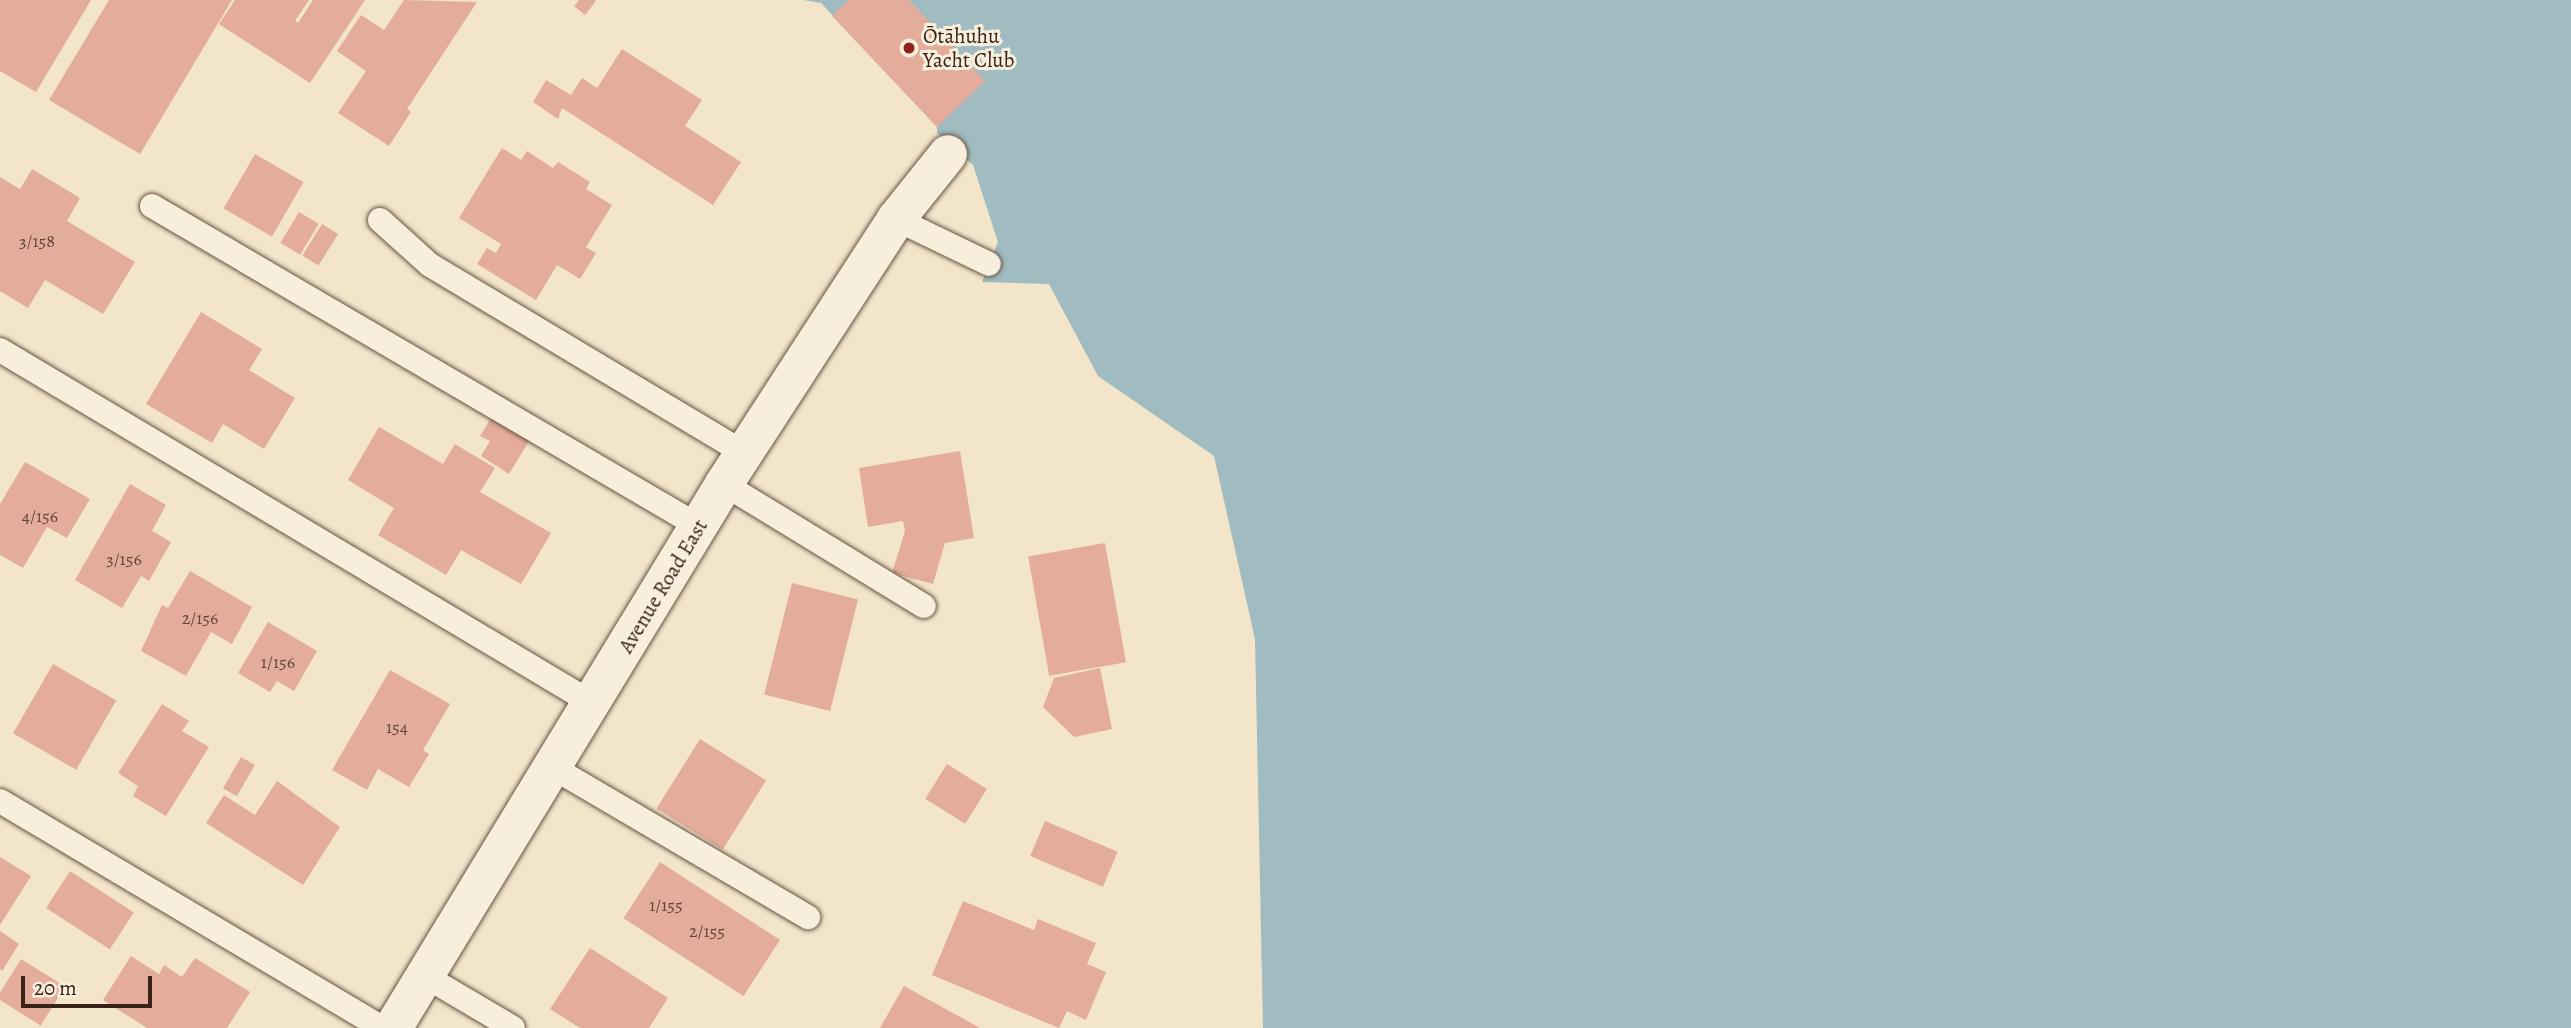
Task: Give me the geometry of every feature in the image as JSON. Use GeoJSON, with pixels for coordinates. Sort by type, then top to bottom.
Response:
{"type":"FeatureCollection","features":[{"type":"Feature","properties":{"kind":"street","name":"Avenue Road East"},"geometry":{"type":"LineString","coordinates":[[393,1028],[724,484],[746,454],[896,219],[948,154]]}},
{"type":"Feature","properties":{"kind":"lane"},"geometry":{"type":"LineString","coordinates":[[152,206],[700,527]]}},
{"type":"Feature","properties":{"kind":"lane"},"geometry":{"type":"LineString","coordinates":[[896,219],[989,264]]}},
{"type":"Feature","properties":{"kind":"lane"},"geometry":{"type":"LineString","coordinates":[[380,220],[430,265],[746,454]]}},
{"type":"Feature","properties":{"kind":"lane"},"geometry":{"type":"LineString","coordinates":[[0,350],[592,703]]}},
{"type":"Feature","properties":{"kind":"lane"},"geometry":{"type":"LineString","coordinates":[[724,484],[924,606]]}},
{"type":"Feature","properties":{"kind":"lane"},"geometry":{"type":"LineString","coordinates":[[552,767],[808,916]]}},
{"type":"Feature","properties":{"kind":"lane"},"geometry":{"type":"LineString","coordinates":[[0,801],[383,1028]]}},
{"type":"Feature","properties":{"kind":"lane"},"geometry":{"type":"LineString","coordinates":[[425,976],[513,1028]]}},
{"type":"Feature","properties":{"kind":"water"},"geometry":{"type":"Polygon","coordinates":[[[803,0],[2571,0],[2571,1028],[1263,1028],[1255,639],[1214,456],[1098,376],[1049,284],[982,282],[998,242],[973,165],[937,133],[937,127],[821,3],[803,0]]]}},
{"type":"Feature","properties":{"kind":"building"},"geometry":{"type":"Polygon","coordinates":[[[0,0],[91,0],[36,92],[0,71],[0,0]]]}},
{"type":"Feature","properties":{"kind":"building"},"geometry":{"type":"Polygon","coordinates":[[[109,0],[232,0],[140,154],[49,100],[109,0]]]}},
{"type":"Feature","properties":{"kind":"building"},"geometry":{"type":"Polygon","coordinates":[[[235,0],[309,0],[295,21],[298,23],[313,0],[365,0],[310,83],[219,24],[235,0]]]}},
{"type":"Feature","properties":{"kind":"building"},"geometry":{"type":"Polygon","coordinates":[[[404,0],[477,2],[407,109],[411,112],[389,146],[338,113],[366,71],[337,51],[361,15],[384,30],[404,0]]]}},
{"type":"Feature","properties":{"kind":"building"},"geometry":{"type":"Polygon","coordinates":[[[579,0],[596,1],[585,15],[574,6],[579,0]]]}},
{"type":"Feature","properties":{"kind":"building","name":"Ōtāhuhu Yacht Club"},"geometry":{"type":"Polygon","coordinates":[[[849,0],[909,0],[985,81],[937,127],[832,16],[849,0]]]}},
{"type":"Feature","properties":{"kind":"building"},"geometry":{"type":"Polygon","coordinates":[[[622,49],[702,100],[685,126],[741,162],[713,205],[562,108],[558,119],[533,102],[546,80],[571,95],[582,78],[597,88],[622,49]]]}},
{"type":"Feature","properties":{"kind":"building"},"geometry":{"type":"Polygon","coordinates":[[[502,148],[521,160],[527,151],[553,168],[558,162],[590,182],[586,189],[612,205],[586,247],[596,253],[580,279],[557,265],[536,300],[477,264],[487,248],[496,253],[501,244],[459,218],[502,148]]]}},
{"type":"Feature","properties":{"kind":"building"},"geometry":{"type":"Polygon","coordinates":[[[255,154],[303,182],[272,237],[224,209],[255,154]]]}},
{"type":"Feature","properties":{"kind":"building"},"geometry":{"type":"Polygon","coordinates":[[[32,169],[80,198],[67,221],[135,262],[103,314],[45,280],[28,308],[0,291],[0,177],[20,189],[32,169]]]}},
{"type":"Feature","properties":{"kind":"building"},"geometry":{"type":"Polygon","coordinates":[[[299,212],[319,224],[300,255],[280,243],[299,212]]]}},
{"type":"Feature","properties":{"kind":"building"},"geometry":{"type":"Polygon","coordinates":[[[322,224],[338,234],[319,265],[302,255],[322,224]]]}},
{"type":"Feature","properties":{"kind":"building"},"geometry":{"type":"Polygon","coordinates":[[[201,312],[262,349],[249,370],[295,398],[264,449],[223,424],[212,443],[146,404],[201,312]]]}},
{"type":"Feature","properties":{"kind":"building"},"geometry":{"type":"Polygon","coordinates":[[[493,415],[531,438],[509,474],[481,456],[490,441],[480,436],[493,415]]]}},
{"type":"Feature","properties":{"kind":"building"},"geometry":{"type":"Polygon","coordinates":[[[379,427],[443,464],[455,444],[495,468],[480,492],[551,533],[521,584],[461,550],[446,575],[378,535],[394,508],[348,480],[379,427]]]}},
{"type":"Feature","properties":{"kind":"building"},"geometry":{"type":"Polygon","coordinates":[[[960,451],[974,538],[945,543],[933,584],[892,573],[905,531],[903,521],[868,527],[859,468],[960,451]]]}},
{"type":"Feature","properties":{"kind":"building"},"geometry":{"type":"Polygon","coordinates":[[[25,462],[90,499],[67,538],[47,527],[23,568],[0,555],[0,504],[25,462]]]}},
{"type":"Feature","properties":{"kind":"building"},"geometry":{"type":"Polygon","coordinates":[[[130,484],[166,505],[152,531],[171,542],[149,581],[141,576],[122,608],[75,580],[130,484]]]}},
{"type":"Feature","properties":{"kind":"building"},"geometry":{"type":"Polygon","coordinates":[[[1105,543],[1126,662],[1049,676],[1028,557],[1105,543]]]}},
{"type":"Feature","properties":{"kind":"building"},"geometry":{"type":"Polygon","coordinates":[[[190,571],[252,607],[232,644],[211,632],[186,676],[141,651],[162,605],[168,608],[190,571]]]}},
{"type":"Feature","properties":{"kind":"building"},"geometry":{"type":"Polygon","coordinates":[[[792,583],[858,599],[830,711],[764,695],[792,583]]]}},
{"type":"Feature","properties":{"kind":"building"},"geometry":{"type":"Polygon","coordinates":[[[268,622],[317,651],[294,691],[277,681],[270,692],[238,673],[268,622]]]}},
{"type":"Feature","properties":{"kind":"building"},"geometry":{"type":"Polygon","coordinates":[[[53,664],[116,700],[76,770],[13,733],[53,664]]]}},
{"type":"Feature","properties":{"kind":"building"},"geometry":{"type":"Polygon","coordinates":[[[1100,668],[1112,729],[1074,737],[1043,707],[1054,678],[1100,668]]]}},
{"type":"Feature","properties":{"kind":"building"},"geometry":{"type":"Polygon","coordinates":[[[390,670],[450,704],[423,750],[429,754],[409,787],[378,769],[367,790],[332,770],[390,670]]]}},
{"type":"Feature","properties":{"kind":"building"},"geometry":{"type":"Polygon","coordinates":[[[162,704],[189,721],[182,731],[209,747],[166,816],[133,796],[138,786],[118,773],[162,704]]]}},
{"type":"Feature","properties":{"kind":"building"},"geometry":{"type":"Polygon","coordinates":[[[700,739],[766,780],[723,850],[657,809],[700,739]]]}},
{"type":"Feature","properties":{"kind":"building"},"geometry":{"type":"Polygon","coordinates":[[[241,757],[255,765],[237,796],[223,788],[241,757]]]}},
{"type":"Feature","properties":{"kind":"building"},"geometry":{"type":"Polygon","coordinates":[[[947,764],[987,789],[965,824],[925,799],[947,764]]]}},
{"type":"Feature","properties":{"kind":"building"},"geometry":{"type":"Polygon","coordinates":[[[277,781],[340,827],[303,885],[206,823],[224,795],[255,815],[277,781]]]}},
{"type":"Feature","properties":{"kind":"building"},"geometry":{"type":"Polygon","coordinates":[[[1045,821],[1118,852],[1103,887],[1030,856],[1045,821]]]}},
{"type":"Feature","properties":{"kind":"building"},"geometry":{"type":"Polygon","coordinates":[[[0,857],[31,876],[0,925],[0,857]]]}},
{"type":"Feature","properties":{"kind":"building"},"geometry":{"type":"Polygon","coordinates":[[[660,862],[780,940],[743,996],[624,918],[660,862]]]}},
{"type":"Feature","properties":{"kind":"building"},"geometry":{"type":"Polygon","coordinates":[[[70,871],[134,912],[110,949],[46,908],[70,871]]]}},
{"type":"Feature","properties":{"kind":"building"},"geometry":{"type":"Polygon","coordinates":[[[963,901],[1034,930],[1038,919],[1096,943],[1087,964],[1106,972],[1086,1020],[1067,1011],[1059,1028],[932,975],[963,901]]]}},
{"type":"Feature","properties":{"kind":"building"},"geometry":{"type":"Polygon","coordinates":[[[0,931],[19,944],[2,971],[0,969],[0,931]]]}},
{"type":"Feature","properties":{"kind":"building"},"geometry":{"type":"Polygon","coordinates":[[[590,948],[668,998],[649,1028],[580,1028],[550,1009],[590,948]]]}},
{"type":"Feature","properties":{"kind":"building"},"geometry":{"type":"Polygon","coordinates":[[[131,956],[159,974],[164,965],[182,977],[195,958],[250,992],[227,1028],[147,1028],[103,1000],[131,956]]]}},
{"type":"Feature","properties":{"kind":"building"},"geometry":{"type":"Polygon","coordinates":[[[21,959],[65,987],[41,1026],[0,1000],[0,993],[21,959]]]}},
{"type":"Feature","properties":{"kind":"building"},"geometry":{"type":"Polygon","coordinates":[[[904,986],[980,1028],[880,1028],[904,986]]]}},
{"type":"Feature","properties":{"kind":"place","name":"Ōtāhuhu Yacht Club"},"geometry":{"type":"Point","coordinates":[909,48]}}]}
